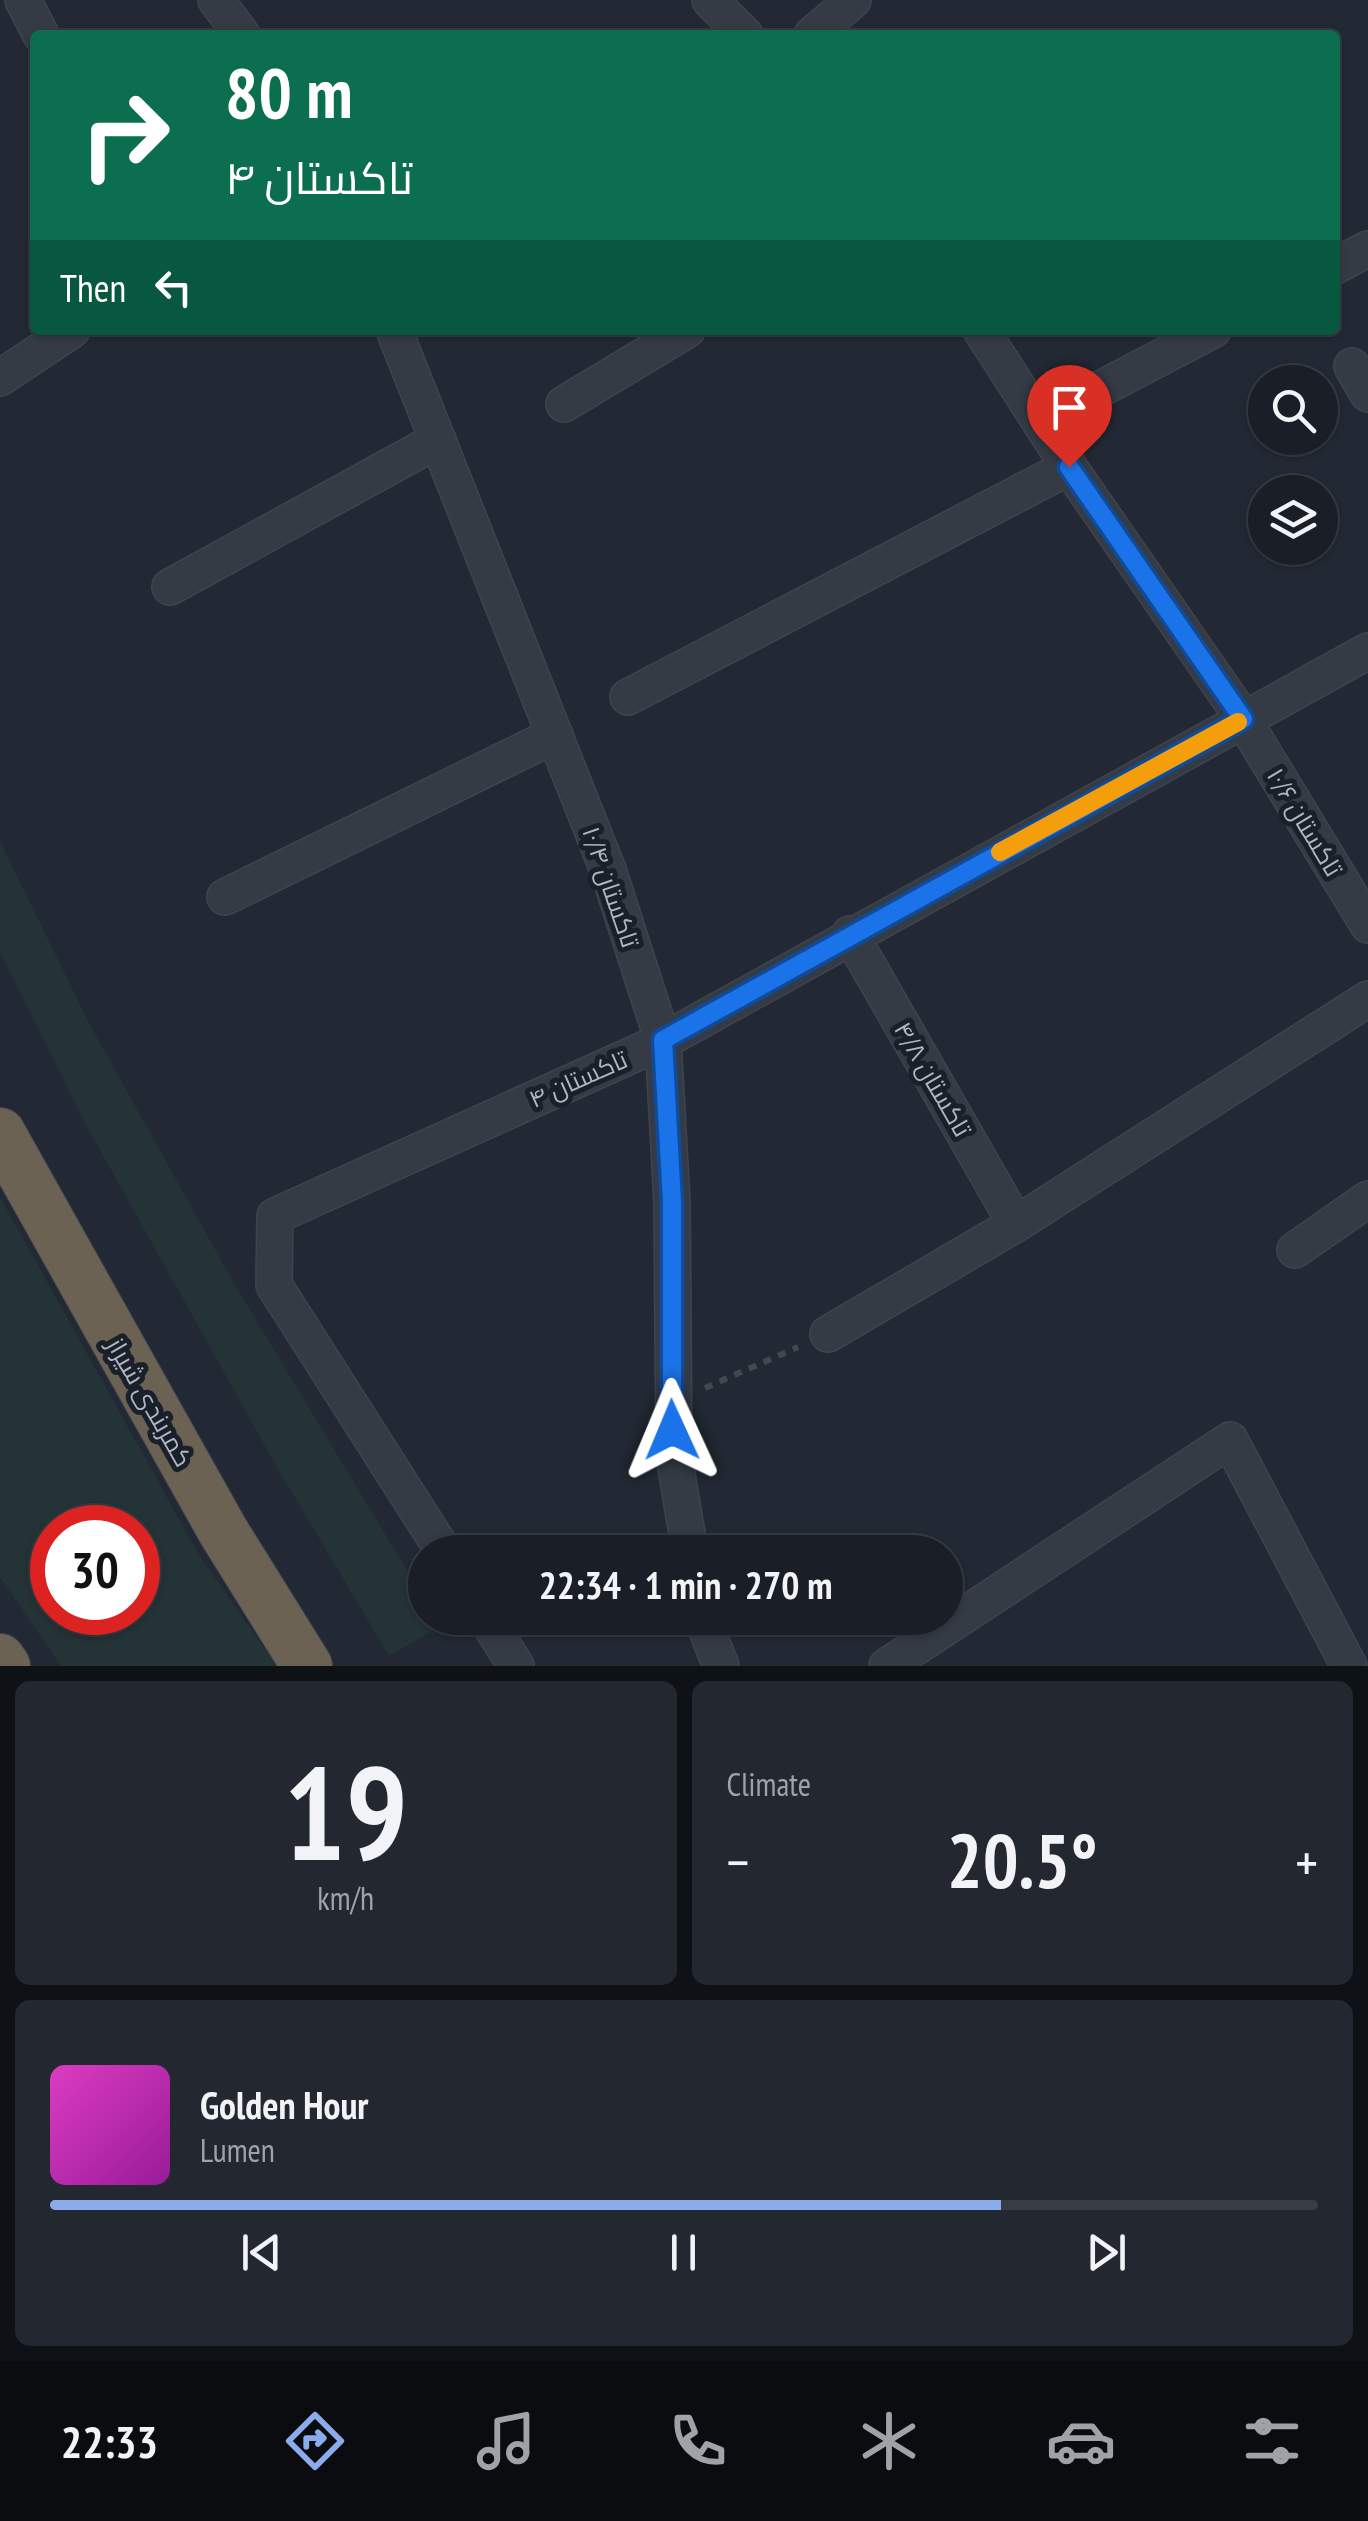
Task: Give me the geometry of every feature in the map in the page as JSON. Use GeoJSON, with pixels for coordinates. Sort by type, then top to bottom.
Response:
{"type":"FeatureCollection","features":[{"type":"Feature","properties":{"kind":"highway","name":"کمربندی شیراز"},"geometry":{"type":"LineString","coordinates":[[0,1132],[223,1531],[308,1666]]}},
{"type":"Feature","properties":{"kind":"highway"},"geometry":{"type":"LineString","coordinates":[[0,1659],[5,1666]]}},
{"type":"Feature","properties":{"kind":"street"},"geometry":{"type":"LineString","coordinates":[[23,0],[38,30]]}},
{"type":"Feature","properties":{"kind":"street"},"geometry":{"type":"LineString","coordinates":[[216,0],[238,30]]}},
{"type":"Feature","properties":{"kind":"street"},"geometry":{"type":"LineString","coordinates":[[710,0],[740,30]]}},
{"type":"Feature","properties":{"kind":"street"},"geometry":{"type":"LineString","coordinates":[[818,30],[853,0]]}},
{"type":"Feature","properties":{"kind":"street"},"geometry":{"type":"LineString","coordinates":[[1340,263],[1368,249]]}},
{"type":"Feature","properties":{"kind":"street"},"geometry":{"type":"LineString","coordinates":[[0,378],[64,335]]}},
{"type":"Feature","properties":{"kind":"street","name":"تاکستان ۱۰/۴"},"geometry":{"type":"LineString","coordinates":[[396,335],[608,870],[663,1040],[672,1202],[674,1456],[687,1535]]}},
{"type":"Feature","properties":{"kind":"street"},"geometry":{"type":"LineString","coordinates":[[564,404],[680,335]]}},
{"type":"Feature","properties":{"kind":"street","name":"تاکستان ۱۰/۶"},"geometry":{"type":"LineString","coordinates":[[984,335],[1069,467],[1243,719],[1368,925]]}},
{"type":"Feature","properties":{"kind":"street"},"geometry":{"type":"LineString","coordinates":[[1041,420],[1203,335]]}},
{"type":"Feature","properties":{"kind":"street"},"geometry":{"type":"LineString","coordinates":[[170,587],[438,440]]}},
{"type":"Feature","properties":{"kind":"street"},"geometry":{"type":"LineString","coordinates":[[628,696],[1069,467]]}},
{"type":"Feature","properties":{"kind":"street","name":"تاکستان ۴"},"geometry":{"type":"LineString","coordinates":[[433,1535],[274,1285],[275,1216],[663,1040],[1368,650]]}},
{"type":"Feature","properties":{"kind":"street"},"geometry":{"type":"LineString","coordinates":[[225,897],[555,735]]}},
{"type":"Feature","properties":{"kind":"street","name":"تاکستان ۴/۸"},"geometry":{"type":"LineString","coordinates":[[850,934],[1016,1224]]}},
{"type":"Feature","properties":{"kind":"street"},"geometry":{"type":"LineString","coordinates":[[828,1334],[1016,1224],[1368,999]]}},
{"type":"Feature","properties":{"kind":"street"},"geometry":{"type":"LineString","coordinates":[[1295,1250],[1368,1199]]}},
{"type":"Feature","properties":{"kind":"street"},"geometry":{"type":"LineString","coordinates":[[887,1666],[1230,1440],[1349,1666]]}},
{"type":"Feature","properties":{"kind":"street"},"geometry":{"type":"LineString","coordinates":[[497,1635],[516,1666]]}},
{"type":"Feature","properties":{"kind":"street"},"geometry":{"type":"LineString","coordinates":[[709,1635],[721,1666]]}},
{"type":"Feature","properties":{"kind":"path"},"geometry":{"type":"LineString","coordinates":[[672,1402],[828,1334]]}},
{"type":"Feature","properties":{"kind":"shaded area"},"geometry":{"type":"Polygon","coordinates":[[[0,841],[89,1023],[236,1287],[408,1572],[408,1635],[425,1635],[389,1656],[274,1462],[85,1123],[0,952],[0,841]]]}},
{"type":"Feature","properties":{"kind":"shaded area"},"geometry":{"type":"Polygon","coordinates":[[[0,1197],[199,1555],[277,1666],[61,1666],[40,1635],[160,1635],[160,1505],[30,1505],[30,1621],[0,1577],[0,1197]]]}},
{"type":"Feature","properties":{"kind":"slow traffic"},"geometry":{"type":"LineString","coordinates":[[1000,852],[1238,722]]}},
{"type":"Feature","properties":{"kind":"route"},"geometry":{"type":"LineString","coordinates":[[672,1430],[672,1202],[663,1040],[1243,719],[1069,467]]}}]}
